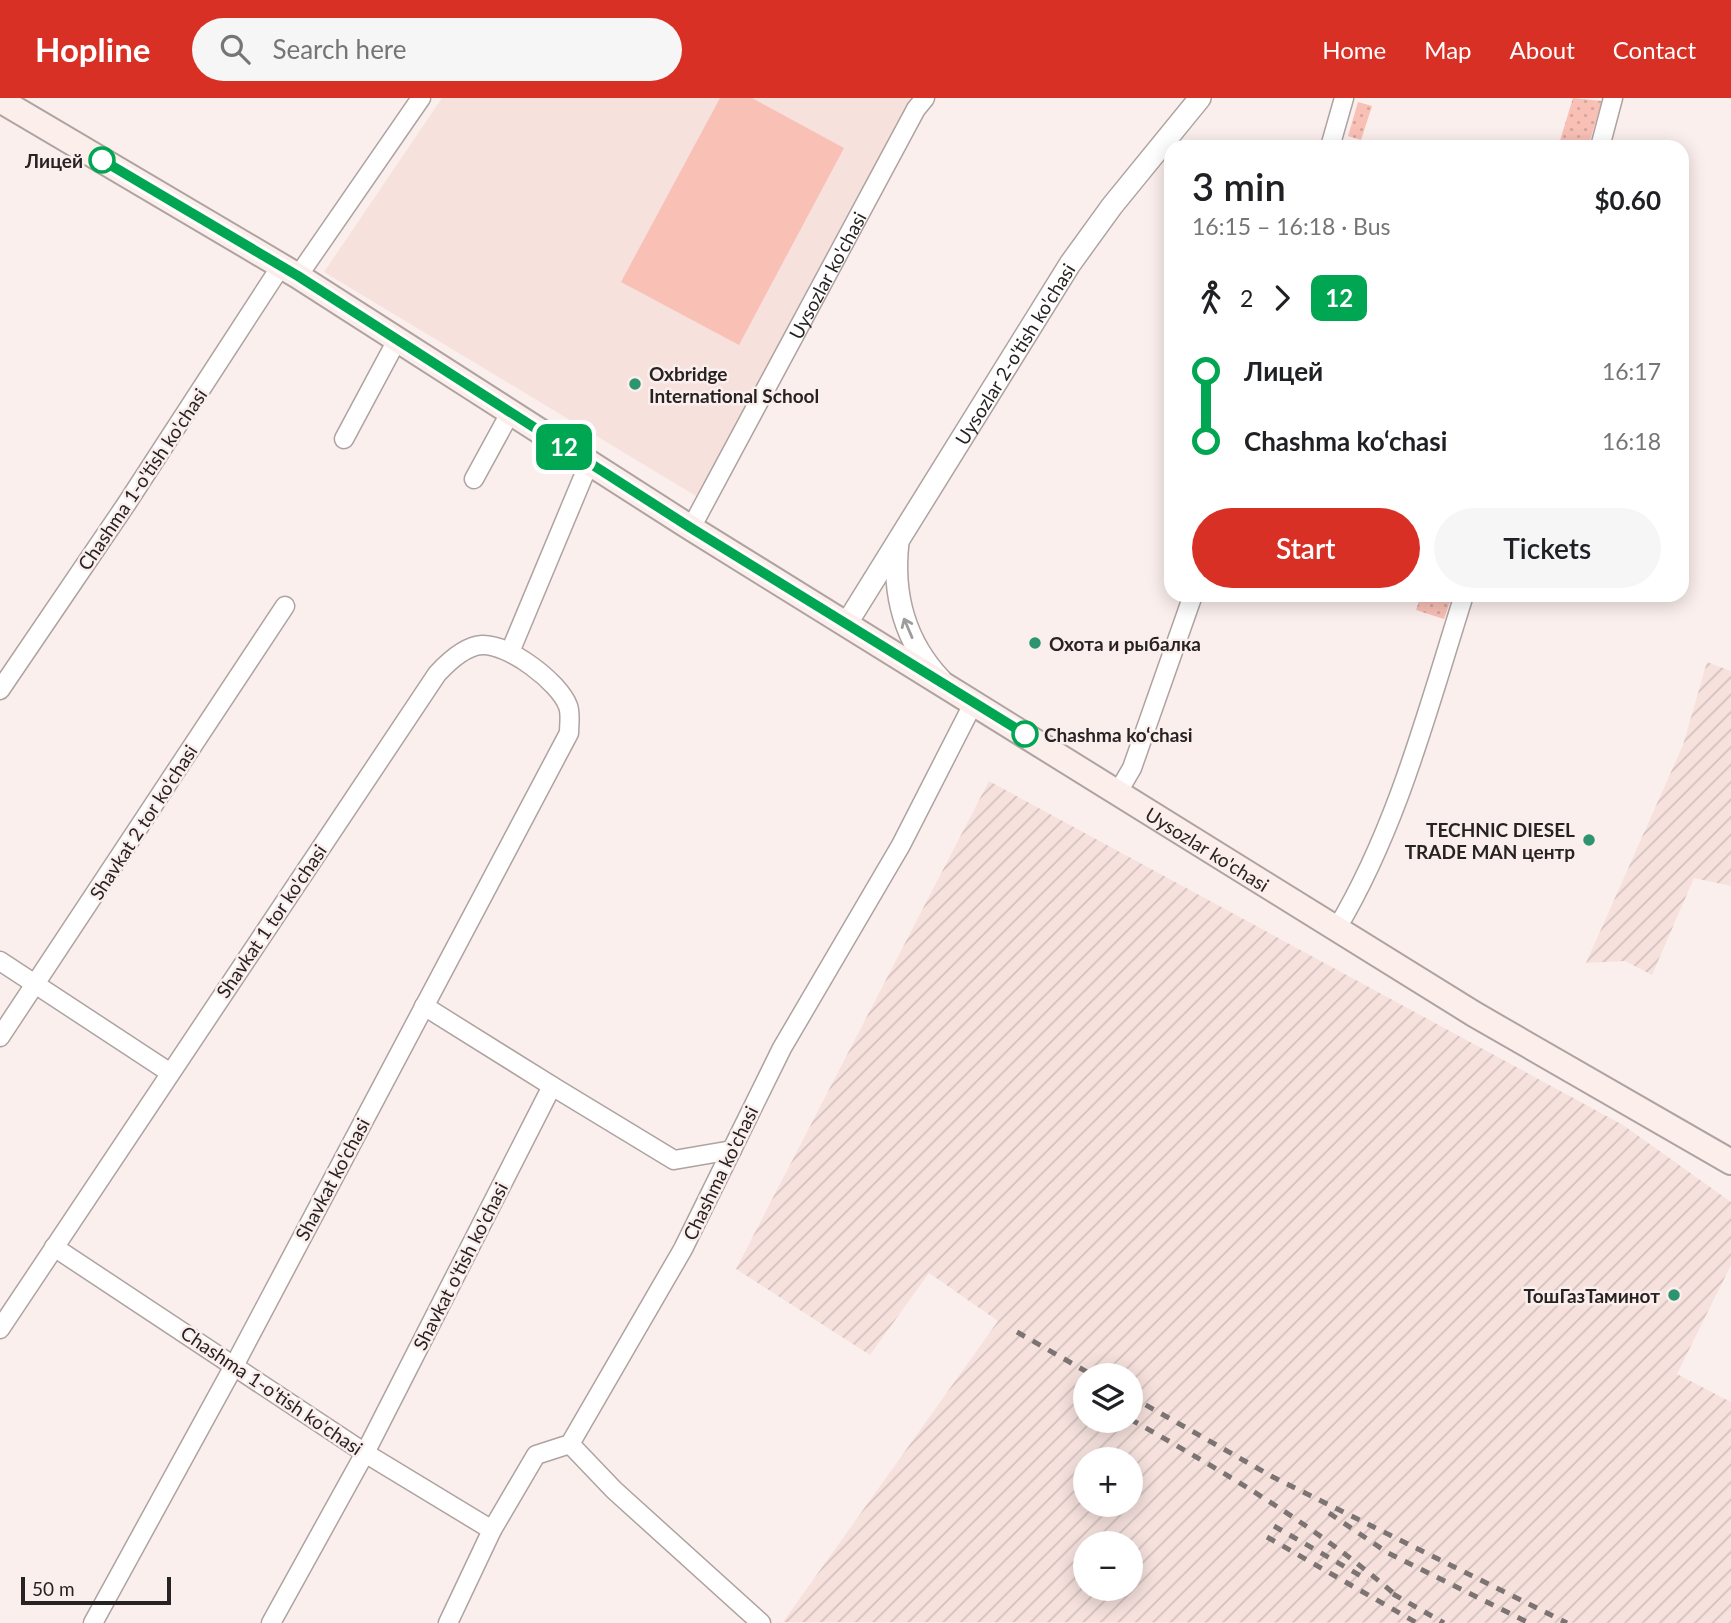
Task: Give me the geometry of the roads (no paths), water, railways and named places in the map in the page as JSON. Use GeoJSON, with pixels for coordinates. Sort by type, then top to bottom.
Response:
{"type":"FeatureCollection","features":[{"type":"Feature","properties":{"kind":"main road","name":"Uysozlar ko'chasi"},"geometry":{"type":"LineString","coordinates":[[0,100],[289,271],[691,528],[1543,1055],[1731,1161]]}},
{"type":"Feature","properties":{"kind":"street","name":"Chashma 1-o'tish ko'chasi"},"geometry":{"type":"LineString","coordinates":[[0,690],[289,271],[421,98]]}},
{"type":"Feature","properties":{"kind":"street","name":"Uysozlar ko'chasi"},"geometry":{"type":"LineString","coordinates":[[691,528],[916,109],[925,98]]}},
{"type":"Feature","properties":{"kind":"street","name":"Uysozlar 2-o'tish ko'chasi"},"geometry":{"type":"LineString","coordinates":[[1165,140],[1200,98]]}},
{"type":"Feature","properties":{"kind":"street"},"geometry":{"type":"LineString","coordinates":[[1331,140],[1344,98]]}},
{"type":"Feature","properties":{"kind":"street"},"geometry":{"type":"LineString","coordinates":[[1602,140],[1613,98]]}},
{"type":"Feature","properties":{"kind":"street","name":"Uysozlar 2-o'tish ko'chasi"},"geometry":{"type":"LineString","coordinates":[[846,623],[1070,264],[1120,195],[1164,142]]}},
{"type":"Feature","properties":{"kind":"street"},"geometry":{"type":"LineString","coordinates":[[344,439],[397,340]]}},
{"type":"Feature","properties":{"kind":"street"},"geometry":{"type":"LineString","coordinates":[[474,479],[510,413]]}},
{"type":"Feature","properties":{"kind":"street"},"geometry":{"type":"LineString","coordinates":[[510,652],[589,463]]}},
{"type":"Feature","properties":{"kind":"street"},"geometry":{"type":"LineString","coordinates":[[898,540],[896,580],[904,618],[920,652],[945,684]]}},
{"type":"Feature","properties":{"kind":"street"},"geometry":{"type":"LineString","coordinates":[[1118,792],[1132,768],[1191,602]]}},
{"type":"Feature","properties":{"kind":"street"},"geometry":{"type":"LineString","coordinates":[[1337,928],[1362,886],[1407,773],[1462,602]]}},
{"type":"Feature","properties":{"kind":"street","name":"Shavkat 2 tor ko'chasi"},"geometry":{"type":"LineString","coordinates":[[0,1037],[285,606]]}},
{"type":"Feature","properties":{"kind":"street","name":"Shavkat 1 tor ko'chasi"},"geometry":{"type":"LineString","coordinates":[[0,1329],[169,1072],[447,663],[469,648],[481,645],[510,652],[561,692],[569,709],[569,733]]}},
{"type":"Feature","properties":{"kind":"street","name":"Chashma ko'chasi"},"geometry":{"type":"LineString","coordinates":[[570,1444],[682,1249],[782,1048],[901,845],[974,702]]}},
{"type":"Feature","properties":{"kind":"street","name":"Shavkat ko'chasi"},"geometry":{"type":"LineString","coordinates":[[93,1623],[234,1364],[569,733]]}},
{"type":"Feature","properties":{"kind":"street"},"geometry":{"type":"LineString","coordinates":[[0,961],[169,1072]]}},
{"type":"Feature","properties":{"kind":"street"},"geometry":{"type":"LineString","coordinates":[[424,1006],[674,1160],[732,1150]]}},
{"type":"Feature","properties":{"kind":"street","name":"Shavkat o'tish ko'chasi"},"geometry":{"type":"LineString","coordinates":[[271,1623],[365,1453],[552,1086]]}},
{"type":"Feature","properties":{"kind":"street","name":"Chashma 1-o'tish ko'chasi"},"geometry":{"type":"LineString","coordinates":[[54,1247],[365,1453],[492,1530]]}},
{"type":"Feature","properties":{"kind":"street"},"geometry":{"type":"LineString","coordinates":[[448,1623],[492,1530],[536,1455],[570,1444],[614,1490],[761,1623]]}},
{"type":"Feature","properties":{"kind":"railway"},"geometry":{"type":"LineString","coordinates":[[1017,1332],[1073,1364]]}},
{"type":"Feature","properties":{"kind":"railway"},"geometry":{"type":"LineString","coordinates":[[1143,1403],[1273,1477],[1567,1623]]}},
{"type":"Feature","properties":{"kind":"railway"},"geometry":{"type":"LineString","coordinates":[[1143,1427],[1302,1523],[1399,1598]]}},
{"type":"Feature","properties":{"kind":"railway"},"geometry":{"type":"LineString","coordinates":[[1329,1513],[1388,1553],[1529,1623]]}},
{"type":"Feature","properties":{"kind":"railway"},"geometry":{"type":"LineString","coordinates":[[1274,1526],[1368,1580]]}},
{"type":"Feature","properties":{"kind":"railway"},"geometry":{"type":"LineString","coordinates":[[1267,1537],[1417,1623]]}},
{"type":"Feature","properties":{"kind":"railway"},"geometry":{"type":"LineString","coordinates":[[1393,1594],[1444,1623]]}},
{"type":"Feature","properties":{"kind":"place","name":"Лицей"},"geometry":{"type":"Point","coordinates":[102,160]}},
{"type":"Feature","properties":{"kind":"place","name":"Oxbridge International School"},"geometry":{"type":"Point","coordinates":[635,384]}},
{"type":"Feature","properties":{"kind":"place","name":"Охота и рыбалка"},"geometry":{"type":"Point","coordinates":[1035,643]}},
{"type":"Feature","properties":{"kind":"place","name":"Chashma ko‘chasi"},"geometry":{"type":"Point","coordinates":[1025,734]}},
{"type":"Feature","properties":{"kind":"place","name":"TECHNIC DIESEL TRADE MAN центр"},"geometry":{"type":"Point","coordinates":[1589,840]}},
{"type":"Feature","properties":{"kind":"place","name":"ТошГазТаминот"},"geometry":{"type":"Point","coordinates":[1674,1295]}}]}
